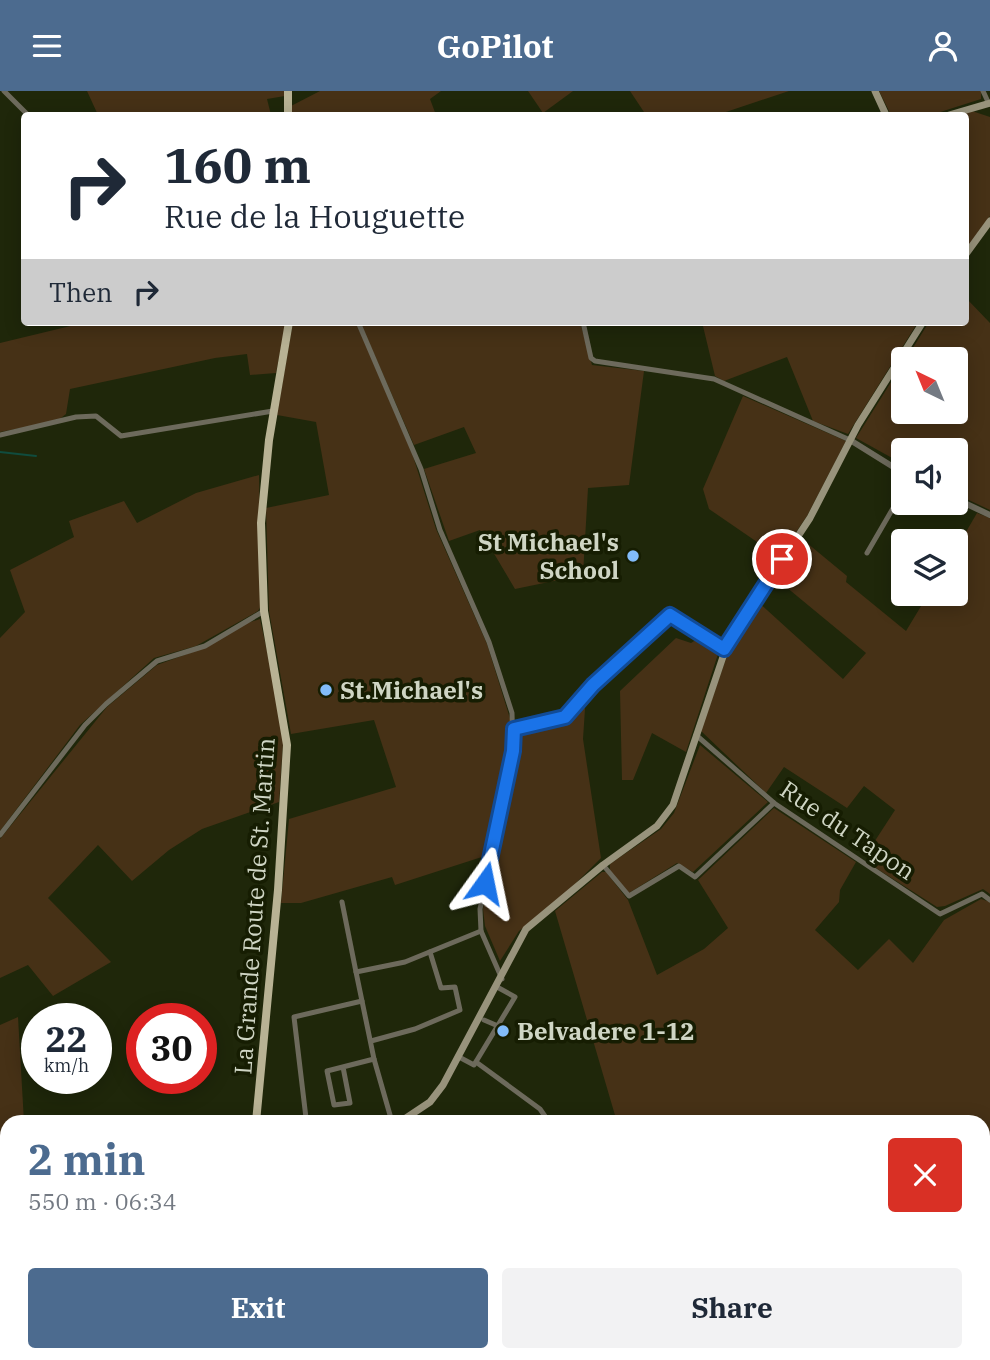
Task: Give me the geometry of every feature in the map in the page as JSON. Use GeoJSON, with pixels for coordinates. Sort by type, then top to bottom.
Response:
{"type":"FeatureCollection","features":[{"type":"Feature","properties":{"kind":"main road"},"geometry":{"type":"LineString","coordinates":[[288,91],[288,112]]}},
{"type":"Feature","properties":{"kind":"main road"},"geometry":{"type":"LineString","coordinates":[[875,91],[886,112]]}},
{"type":"Feature","properties":{"kind":"main road"},"geometry":{"type":"LineString","coordinates":[[960,112],[990,104]]}},
{"type":"Feature","properties":{"kind":"main road"},"geometry":{"type":"LineString","coordinates":[[969,250],[990,221]]}},
{"type":"Feature","properties":{"kind":"main road","name":"La Grande Route de St. Martin"},"geometry":{"type":"LineString","coordinates":[[257,1115],[278,890],[287,745],[264,611],[261,523],[263,484],[288,326]]}},
{"type":"Feature","properties":{"kind":"main road"},"geometry":{"type":"LineString","coordinates":[[412,1115],[436,1094],[502,979],[517,940],[526,929],[603,865],[643,838],[665,817],[678,790],[724,649],[810,518],[850,440],[921,326]]}},
{"type":"Feature","properties":{"kind":"street"},"geometry":{"type":"LineString","coordinates":[[4,91],[25,112]]}},
{"type":"Feature","properties":{"kind":"street"},"geometry":{"type":"LineString","coordinates":[[983,91],[990,104]]}},
{"type":"Feature","properties":{"kind":"street"},"geometry":{"type":"LineString","coordinates":[[360,326],[421,469],[440,530],[489,642],[514,729],[513,751],[480,909],[481,931],[502,979]]}},
{"type":"Feature","properties":{"kind":"street"},"geometry":{"type":"LineString","coordinates":[[584,326],[591,358],[595,361],[715,379],[850,440],[891,466]]}},
{"type":"Feature","properties":{"kind":"street"},"geometry":{"type":"LineString","coordinates":[[0,435],[76,417],[96,416],[121,436],[274,411]]}},
{"type":"Feature","properties":{"kind":"street"},"geometry":{"type":"LineString","coordinates":[[968,505],[990,515]]}},
{"type":"Feature","properties":{"kind":"street"},"geometry":{"type":"LineString","coordinates":[[867,553],[891,512]]}},
{"type":"Feature","properties":{"kind":"street"},"geometry":{"type":"LineString","coordinates":[[0,835],[85,725],[106,704],[157,661],[205,646],[264,611]]}},
{"type":"Feature","properties":{"kind":"street"},"geometry":{"type":"LineString","coordinates":[[514,729],[565,717],[593,685],[670,615],[724,649]]}},
{"type":"Feature","properties":{"kind":"street","name":"Rue du Tapon"},"geometry":{"type":"LineString","coordinates":[[696,735],[774,803],[940,913],[982,894],[990,900]]}},
{"type":"Feature","properties":{"kind":"street"},"geometry":{"type":"LineString","coordinates":[[603,865],[628,895],[679,866],[695,877],[774,803]]}},
{"type":"Feature","properties":{"kind":"street"},"geometry":{"type":"LineString","coordinates":[[342,902],[374,1059],[390,1115]]}},
{"type":"Feature","properties":{"kind":"street"},"geometry":{"type":"LineString","coordinates":[[356,972],[405,962],[481,931]]}},
{"type":"Feature","properties":{"kind":"street"},"geometry":{"type":"LineString","coordinates":[[371,1041],[415,1029],[460,1010],[455,987],[441,988],[430,952]]}},
{"type":"Feature","properties":{"kind":"street"},"geometry":{"type":"LineString","coordinates":[[458,1057],[474,1065],[515,997],[497,987]]}},
{"type":"Feature","properties":{"kind":"street"},"geometry":{"type":"LineString","coordinates":[[306,1115],[294,1017],[362,1001]]}},
{"type":"Feature","properties":{"kind":"street"},"geometry":{"type":"LineString","coordinates":[[484,1020],[498,1026]]}},
{"type":"Feature","properties":{"kind":"street"},"geometry":{"type":"LineString","coordinates":[[343,1067],[350,1103],[334,1105],[327,1072],[343,1067],[374,1059]]}},
{"type":"Feature","properties":{"kind":"street"},"geometry":{"type":"LineString","coordinates":[[476,1062],[540,1109],[544,1115]]}},
{"type":"Feature","properties":{"kind":"shaded area"},"geometry":{"type":"Polygon","coordinates":[[[87,91],[284,91],[285,96],[267,99],[270,112],[97,112],[87,91]]]}},
{"type":"Feature","properties":{"kind":"shaded area"},"geometry":{"type":"Polygon","coordinates":[[[320,91],[441,91],[430,99],[435,112],[292,112],[291,106],[320,91]]]}},
{"type":"Feature","properties":{"kind":"shaded area"},"geometry":{"type":"Polygon","coordinates":[[[528,91],[573,91],[544,112],[528,91]]]}},
{"type":"Feature","properties":{"kind":"shaded area"},"geometry":{"type":"Polygon","coordinates":[[[630,91],[789,91],[726,112],[644,112],[630,91]]]}},
{"type":"Feature","properties":{"kind":"shaded area"},"geometry":{"type":"Polygon","coordinates":[[[879,91],[981,91],[981,99],[940,112],[890,112],[879,91]]]}},
{"type":"Feature","properties":{"kind":"shaded area"},"geometry":{"type":"Polygon","coordinates":[[[972,111],[990,117],[990,216],[969,245],[969,112],[972,111]]]}},
{"type":"Feature","properties":{"kind":"shaded area"},"geometry":{"type":"Polygon","coordinates":[[[969,301],[990,323],[990,510],[968,500],[968,438],[891,438],[891,457],[856,438],[891,382],[891,424],[968,424],[968,347],[913,347],[927,326],[969,326],[969,301]]]}},
{"type":"Feature","properties":{"kind":"shaded area"},"geometry":{"type":"Polygon","coordinates":[[[70,326],[285,326],[276,373],[250,375],[247,354],[215,358],[70,389],[66,414],[57,421],[0,432],[0,343],[70,326]]]}},
{"type":"Feature","properties":{"kind":"shaded area"},"geometry":{"type":"Polygon","coordinates":[[[292,326],[358,326],[412,453],[436,529],[487,644],[512,725],[488,855],[395,885],[392,877],[301,903],[281,903],[289,819],[396,787],[374,720],[291,734],[269,611],[266,508],[329,495],[316,422],[277,415],[292,326]]]}},
{"type":"Feature","properties":{"kind":"shaded area"},"geometry":{"type":"Polygon","coordinates":[[[362,326],[581,326],[592,365],[644,371],[629,485],[588,488],[583,575],[515,589],[480,530],[449,541],[424,469],[476,453],[464,427],[414,445],[362,326]]]}},
{"type":"Feature","properties":{"kind":"shaded area"},"geometry":{"type":"Polygon","coordinates":[[[703,326],[916,326],[902,347],[891,347],[891,365],[848,434],[813,421],[787,357],[724,381],[715,376],[703,326]]]}},
{"type":"Feature","properties":{"kind":"shaded area"},"geometry":{"type":"Polygon","coordinates":[[[743,396],[846,441],[807,516],[779,557],[709,509],[703,489],[743,396]]]}},
{"type":"Feature","properties":{"kind":"shaded area"},"geometry":{"type":"Polygon","coordinates":[[[259,475],[261,606],[258,611],[196,646],[154,658],[80,725],[0,831],[0,638],[25,612],[10,570],[74,537],[69,521],[124,501],[137,523],[196,493],[259,475]]]}},
{"type":"Feature","properties":{"kind":"shaded area"},"geometry":{"type":"Polygon","coordinates":[[[977,513],[990,518],[990,894],[983,889],[937,907],[868,863],[869,850],[895,810],[864,786],[847,808],[784,767],[766,793],[701,731],[729,650],[757,601],[843,679],[866,653],[774,577],[801,538],[847,576],[846,582],[906,631],[921,606],[968,606],[968,529],[977,513]]]}},
{"type":"Feature","properties":{"kind":"shaded area"},"geometry":{"type":"Polygon","coordinates":[[[260,619],[284,729],[279,802],[202,829],[169,850],[132,881],[98,845],[48,898],[111,962],[53,996],[28,965],[0,978],[0,839],[107,707],[157,665],[206,647],[244,624],[260,619]]]}},
{"type":"Feature","properties":{"kind":"shaded area"},"geometry":{"type":"Polygon","coordinates":[[[676,638],[691,643],[699,638],[719,651],[686,752],[652,733],[633,780],[622,780],[620,691],[676,638]]]}},
{"type":"Feature","properties":{"kind":"shaded area"},"geometry":{"type":"Polygon","coordinates":[[[582,703],[585,709],[583,739],[601,858],[566,893],[519,931],[500,961],[485,926],[483,909],[519,732],[565,720],[582,703]]]}},
{"type":"Feature","properties":{"kind":"shaded area"},"geometry":{"type":"Polygon","coordinates":[[[700,745],[768,802],[693,872],[677,863],[629,893],[610,871],[610,864],[661,829],[674,813],[700,745]]]}},
{"type":"Feature","properties":{"kind":"shaded area"},"geometry":{"type":"Polygon","coordinates":[[[774,808],[856,862],[840,890],[839,902],[815,930],[858,970],[889,939],[913,963],[944,920],[981,899],[990,902],[990,1115],[615,1115],[555,911],[602,872],[606,872],[628,900],[657,975],[704,949],[728,928],[698,880],[774,808]]]}},
{"type":"Feature","properties":{"kind":"shaded area"},"geometry":{"type":"Polygon","coordinates":[[[18,1017],[24,1115],[0,1115],[0,1025],[18,1017]]]}},
{"type":"Feature","properties":{"kind":"waterway"},"geometry":{"type":"LineString","coordinates":[[0,452],[36,456]]}},
{"type":"Feature","properties":{"kind":"place","name":"St Michael's School"},"geometry":{"type":"Point","coordinates":[633,556]}},
{"type":"Feature","properties":{"kind":"place","name":"St.Michael's"},"geometry":{"type":"Point","coordinates":[326,690]}},
{"type":"Feature","properties":{"kind":"place","name":"Belvadere 1-12"},"geometry":{"type":"Point","coordinates":[503,1031]}},
{"type":"Feature","properties":{"kind":"route"},"geometry":{"type":"LineString","coordinates":[[485,883],[513,751],[514,729],[565,717],[593,685],[670,615],[724,649],[782,559]]}}]}
